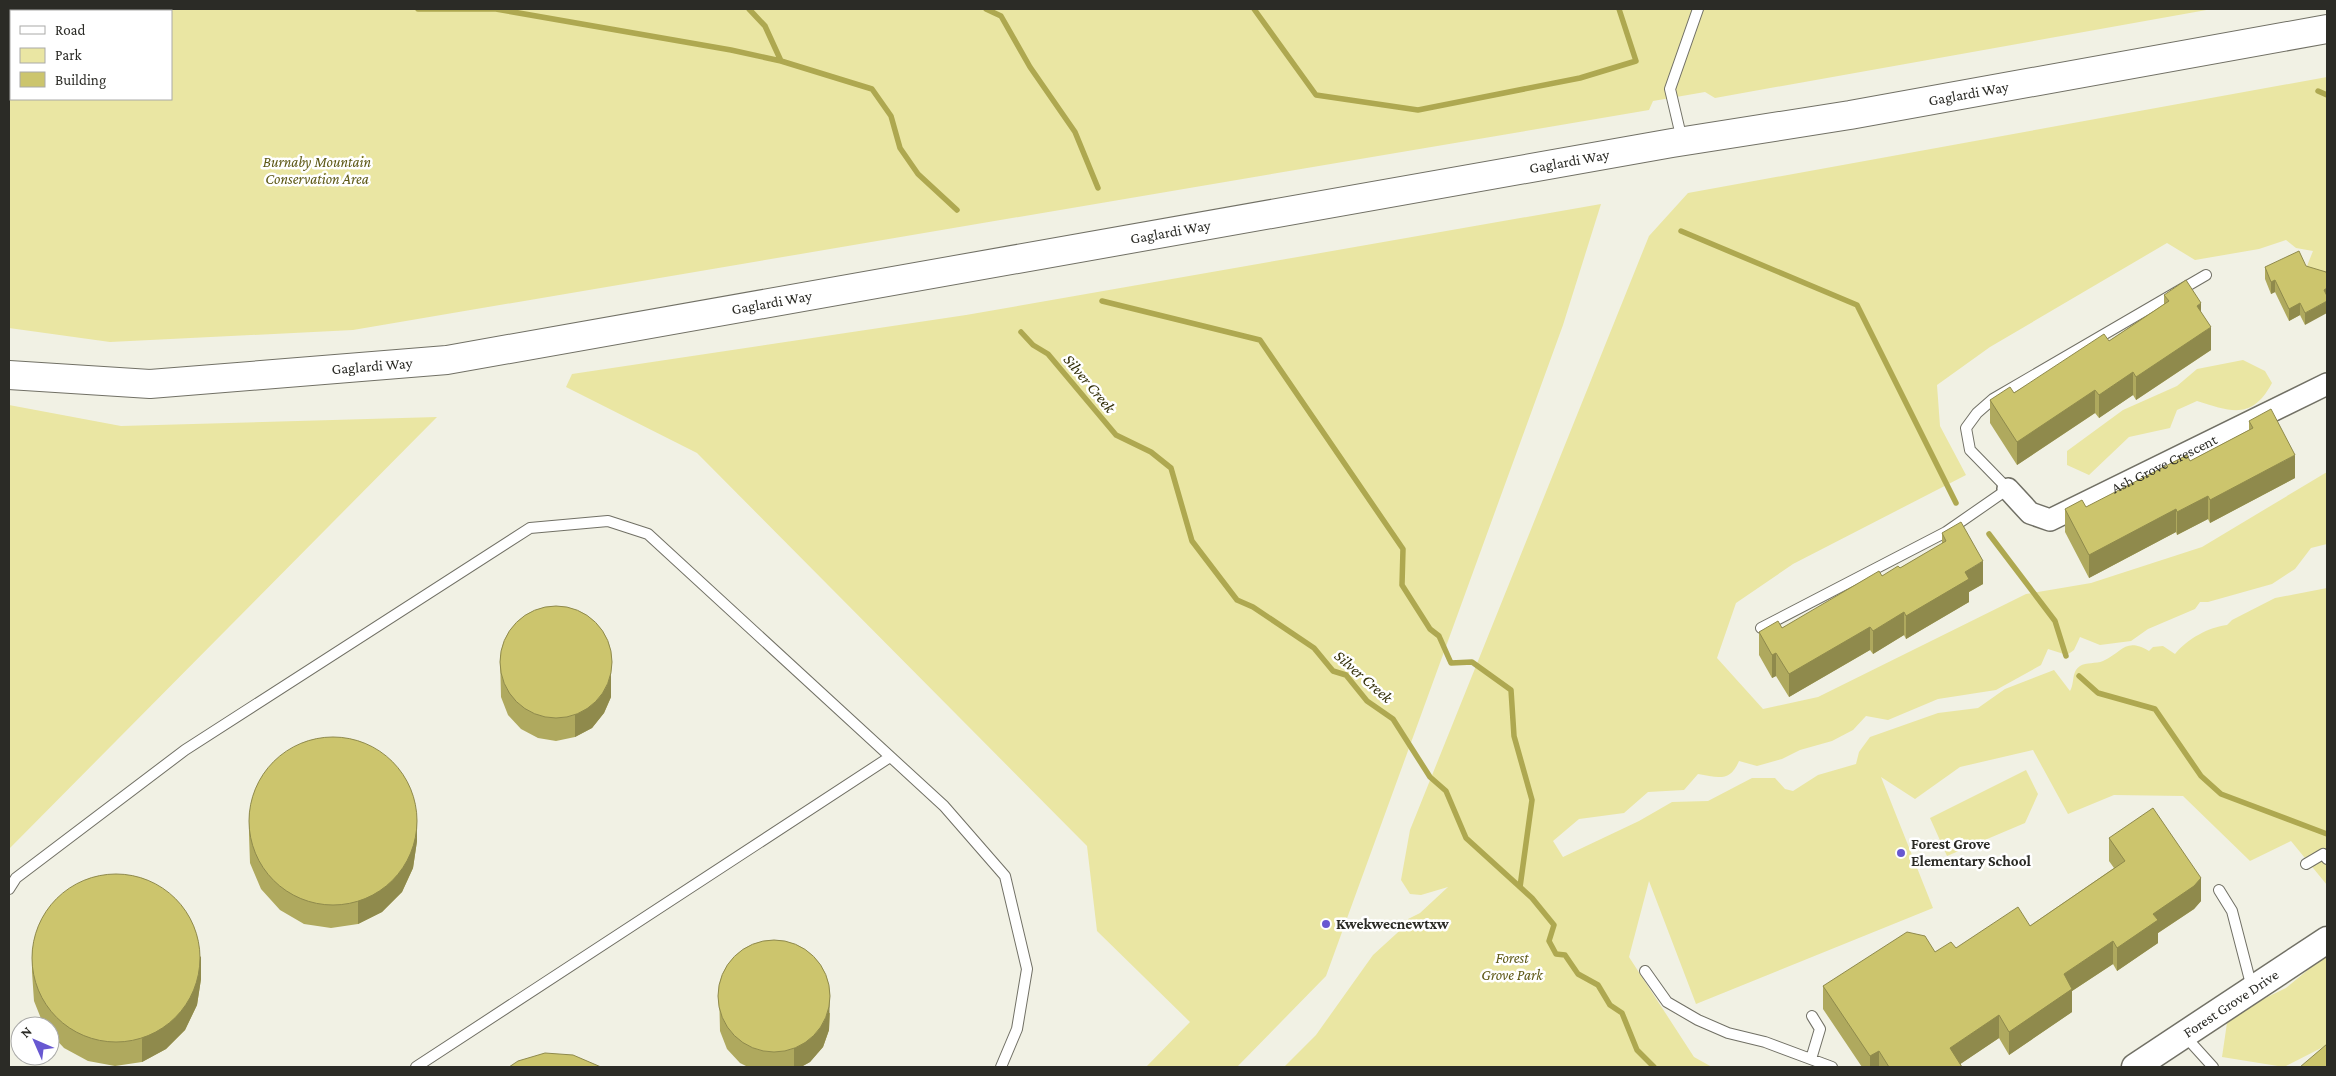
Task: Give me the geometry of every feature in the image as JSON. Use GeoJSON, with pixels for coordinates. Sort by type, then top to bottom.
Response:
{"type":"FeatureCollection","features":[{"type":"Feature","properties":{"kind":"main road","name":"Gaglardi Way"},"geometry":{"type":"LineString","coordinates":[[9,375],[150,384],[447,360],[1682,141],[1850,115],[2327,29]]}},
{"type":"Feature","properties":{"kind":"street","name":"Ash Grove Crescent"},"geometry":{"type":"LineString","coordinates":[[2008,489],[2030,513],[2050,520],[2327,384]]}},
{"type":"Feature","properties":{"kind":"street","name":"Forest Grove Drive"},"geometry":{"type":"LineString","coordinates":[[2135,1067],[2327,940]]}},
{"type":"Feature","properties":{"kind":"lane"},"geometry":{"type":"LineString","coordinates":[[1682,141],[1670,89],[1698,9]]}},
{"type":"Feature","properties":{"kind":"lane","name":"Ash Grove Crescent"},"geometry":{"type":"LineString","coordinates":[[2008,489],[1970,450],[1966,428],[1977,413],[1993,399],[2206,275]]}},
{"type":"Feature","properties":{"kind":"lane"},"geometry":{"type":"LineString","coordinates":[[1761,628],[1946,532],[2008,489]]}},
{"type":"Feature","properties":{"kind":"lane"},"geometry":{"type":"LineString","coordinates":[[9,889],[16,878],[184,750],[530,528],[608,521],[648,534],[944,806],[1006,876],[1027,969],[1016,1029],[1001,1067]]}},
{"type":"Feature","properties":{"kind":"lane"},"geometry":{"type":"LineString","coordinates":[[416,1067],[890,758]]}},
{"type":"Feature","properties":{"kind":"lane"},"geometry":{"type":"LineString","coordinates":[[2306,864],[2323,854],[2327,859]]}},
{"type":"Feature","properties":{"kind":"lane"},"geometry":{"type":"LineString","coordinates":[[2219,890],[2232,911],[2253,989]]}},
{"type":"Feature","properties":{"kind":"lane"},"geometry":{"type":"LineString","coordinates":[[1645,971],[1667,1002],[1698,1020],[1728,1033],[1765,1042],[1832,1067]]}},
{"type":"Feature","properties":{"kind":"lane"},"geometry":{"type":"LineString","coordinates":[[1811,1059],[1820,1029],[1812,1016]]}},
{"type":"Feature","properties":{"kind":"lane"},"geometry":{"type":"LineString","coordinates":[[2184,1035],[2213,1067]]}},
{"type":"Feature","properties":{"kind":"green space","name":"Burnaby Mountain Conservation Area"},"geometry":{"type":"Polygon","coordinates":[[[9,9],[2212,9],[1715,98],[1705,92],[1653,101],[1649,110],[353,330],[110,342],[9,328],[9,9]]]}},
{"type":"Feature","properties":{"kind":"green space","name":"Forest Grove Park"},"geometry":{"type":"Polygon","coordinates":[[[2327,77],[2327,277],[2316,275],[2307,266],[2313,251],[2296,248],[2286,240],[2259,249],[2195,260],[2167,243],[1990,347],[1937,385],[1940,426],[1966,475],[1793,564],[1736,603],[1717,658],[1763,709],[1818,697],[2026,594],[2091,583],[2202,547],[2327,472],[2327,544],[2311,548],[2295,569],[2272,584],[2208,602],[2200,602],[2195,609],[2148,629],[2131,641],[2100,645],[2080,637],[2074,650],[2067,655],[2048,649],[2041,665],[1996,690],[1938,699],[1888,720],[1866,716],[1853,730],[1832,741],[1800,750],[1782,759],[1757,766],[1739,761],[1727,776],[1717,777],[1698,774],[1684,790],[1648,792],[1624,813],[1579,819],[1553,841],[1563,857],[1639,821],[1672,802],[1708,801],[1752,778],[1775,778],[1785,789],[1793,791],[1818,775],[1856,764],[1859,752],[1870,737],[1938,713],[1978,708],[2005,689],[2054,670],[2070,691],[2077,668],[2085,664],[2103,661],[2124,647],[2134,645],[2149,651],[2153,647],[2163,646],[2175,654],[2186,643],[2199,635],[2213,628],[2227,625],[2232,620],[2275,598],[2327,588],[2327,885],[2291,841],[2250,861],[2183,796],[2114,795],[2068,814],[2033,750],[1960,767],[1915,799],[1881,777],[1933,908],[1696,1004],[1649,881],[1629,957],[1694,1057],[1712,1067],[1284,1067],[1316,1035],[1373,955],[1407,924],[1408,919],[1420,913],[1448,887],[1421,895],[1410,894],[1401,880],[1410,830],[1649,236],[1688,193],[2327,77]]]}},
{"type":"Feature","properties":{"kind":"green space"},"geometry":{"type":"Polygon","coordinates":[[[1601,204],[1563,325],[1326,976],[1237,1067],[1146,1067],[1190,1022],[1097,931],[1087,846],[697,453],[566,387],[572,374],[966,315],[1601,204]]]}},
{"type":"Feature","properties":{"kind":"green space"},"geometry":{"type":"Polygon","coordinates":[[[2243,360],[2265,371],[2272,383],[2257,403],[2249,408],[2231,410],[2197,401],[2177,410],[2170,428],[2129,437],[2089,475],[2067,465],[2067,451],[2123,410],[2177,386],[2197,369],[2243,360]]]}},
{"type":"Feature","properties":{"kind":"green space"},"geometry":{"type":"Polygon","coordinates":[[[9,405],[121,426],[437,417],[9,849],[9,405]]]}},
{"type":"Feature","properties":{"kind":"green space"},"geometry":{"type":"Polygon","coordinates":[[[2026,770],[2038,794],[2025,823],[1947,856],[1930,818],[2026,770]]]}},
{"type":"Feature","properties":{"kind":"green space"},"geometry":{"type":"Polygon","coordinates":[[[2327,954],[2327,1045],[2284,1067],[2222,1057],[2228,1016],[2286,988],[2327,954]]]}},
{"type":"Feature","properties":{"kind":"building"},"geometry":{"type":"Polygon","coordinates":[[[2299,251],[2306,266],[2326,272],[2327,274],[2327,288],[2324,290],[2327,301],[2305,313],[2300,303],[2289,309],[2275,280],[2271,282],[2265,267],[2299,251]]]}},
{"type":"Feature","properties":{"kind":"building"},"geometry":{"type":"Polygon","coordinates":[[[2186,280],[2201,303],[2197,306],[2211,327],[2136,377],[2133,372],[2099,395],[2095,390],[2017,442],[1990,400],[2010,387],[2014,393],[2104,334],[2109,341],[2169,301],[2164,295],[2186,280]]]}},
{"type":"Feature","properties":{"kind":"building"},"geometry":{"type":"Polygon","coordinates":[[[2271,409],[2295,455],[2210,500],[2208,496],[2177,512],[2176,509],[2089,555],[2065,509],[2082,500],[2086,507],[2187,455],[2190,461],[2253,428],[2249,421],[2271,409]]]}},
{"type":"Feature","properties":{"kind":"building"},"geometry":{"type":"Polygon","coordinates":[[[1961,522],[1983,561],[1965,572],[1969,579],[1906,616],[1904,612],[1873,631],[1870,627],[1789,674],[1776,653],[1772,655],[1759,632],[1778,621],[1782,628],[1879,571],[1882,576],[1898,566],[1900,568],[1946,541],[1942,533],[1961,522]]]}},
{"type":"Feature","properties":{"kind":"building"},"geometry":{"type":"Polygon","coordinates":[[[556,606],[567,607],[577,611],[595,623],[607,641],[611,651],[611,673],[607,683],[595,701],[577,713],[567,717],[556,718],[545,717],[535,713],[517,701],[505,683],[501,673],[500,662],[501,651],[505,641],[517,623],[535,611],[545,607],[556,606]]]}},
{"type":"Feature","properties":{"kind":"building"},"geometry":{"type":"Polygon","coordinates":[[[333,737],[357,741],[372,747],[380,751],[398,768],[403,774],[413,797],[417,821],[413,845],[407,860],[403,868],[386,886],[380,891],[357,901],[333,905],[309,901],[294,895],[286,891],[268,874],[263,868],[253,845],[249,821],[253,797],[259,782],[263,774],[280,756],[286,751],[309,741],[333,737]]]}},
{"type":"Feature","properties":{"kind":"building"},"geometry":{"type":"Polygon","coordinates":[[[2153,808],[2201,878],[2194,886],[2153,914],[2158,920],[2117,948],[2113,941],[2064,974],[2072,989],[2009,1032],[1999,1015],[1950,1048],[1962,1067],[1889,1067],[1879,1051],[1870,1056],[1823,986],[1907,932],[1925,936],[1935,952],[1951,942],[1956,948],[2018,907],[2030,926],[2125,861],[2109,838],[2153,808]]]}},
{"type":"Feature","properties":{"kind":"building"},"geometry":{"type":"Polygon","coordinates":[[[116,874],[140,878],[156,884],[169,893],[190,918],[200,958],[196,982],[190,998],[181,1011],[156,1032],[132,1040],[116,1042],[92,1038],[76,1032],[60,1020],[60,1016],[56,1016],[51,1011],[42,998],[36,982],[32,958],[36,934],[42,918],[63,893],[76,884],[92,878],[116,874]]]}},
{"type":"Feature","properties":{"kind":"building"},"geometry":{"type":"Polygon","coordinates":[[[774,940],[795,945],[813,957],[825,975],[830,996],[825,1017],[813,1035],[795,1047],[774,1052],[753,1047],[735,1035],[723,1017],[718,996],[723,975],[735,957],[753,945],[774,940]]]}},
{"type":"Feature","properties":{"kind":"building"},"geometry":{"type":"Polygon","coordinates":[[[2327,1044],[2327,1067],[2300,1067],[2327,1044]]]}},
{"type":"Feature","properties":{"kind":"building"},"geometry":{"type":"Polygon","coordinates":[[[545,1053],[573,1055],[601,1067],[509,1067],[518,1061],[545,1053]]]}},
{"type":"Feature","properties":{"kind":"waterway"},"geometry":{"type":"LineString","coordinates":[[418,9],[496,9],[731,50],[781,61]]}},
{"type":"Feature","properties":{"kind":"waterway"},"geometry":{"type":"LineString","coordinates":[[749,9],[765,26],[781,61],[872,89],[891,116],[900,148],[918,174],[957,210]]}},
{"type":"Feature","properties":{"kind":"waterway"},"geometry":{"type":"LineString","coordinates":[[986,9],[1001,16],[1030,67],[1075,132],[1098,188]]}},
{"type":"Feature","properties":{"kind":"waterway"},"geometry":{"type":"LineString","coordinates":[[1254,9],[1316,95],[1418,110],[1580,78],[1636,61],[1619,9]]}},
{"type":"Feature","properties":{"kind":"waterway"},"geometry":{"type":"LineString","coordinates":[[2318,91],[2327,95]]}},
{"type":"Feature","properties":{"kind":"waterway"},"geometry":{"type":"LineString","coordinates":[[1681,231],[1857,305],[1956,503]]}},
{"type":"Feature","properties":{"kind":"waterway"},"geometry":{"type":"LineString","coordinates":[[1102,301],[1260,340],[1403,549],[1402,585],[1430,629],[1439,636],[1451,663],[1472,662],[1511,690],[1514,736],[1532,800],[1520,887]]}},
{"type":"Feature","properties":{"kind":"waterway","name":"Silver Creek"},"geometry":{"type":"LineString","coordinates":[[1021,332],[1033,345],[1048,354],[1116,435],[1151,452],[1171,468],[1192,541],[1237,600],[1253,607],[1314,648],[1333,671],[1346,675],[1367,701],[1393,719],[1430,777],[1446,791],[1466,838],[1532,898],[1554,925],[1549,941],[1556,954],[1565,955],[1578,974],[1598,985],[1610,1005],[1622,1013],[1637,1050],[1654,1067]]}},
{"type":"Feature","properties":{"kind":"waterway"},"geometry":{"type":"LineString","coordinates":[[1989,534],[2055,621],[2066,656]]}},
{"type":"Feature","properties":{"kind":"waterway"},"geometry":{"type":"LineString","coordinates":[[2079,676],[2098,693],[2155,709],[2201,776],[2221,794],[2327,834]]}},
{"type":"Feature","properties":{"kind":"place","name":"Forest Grove Elementary School"},"geometry":{"type":"Point","coordinates":[1901,853]}},
{"type":"Feature","properties":{"kind":"place","name":"Kwekwecnewtxw"},"geometry":{"type":"Point","coordinates":[1326,924]}}]}
